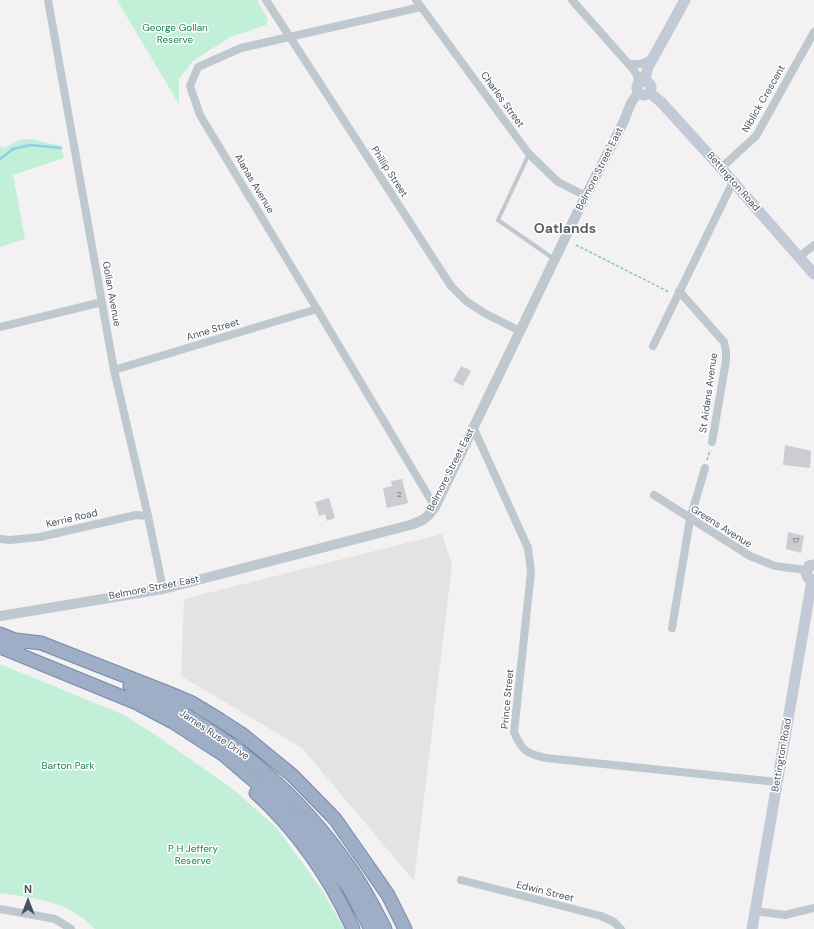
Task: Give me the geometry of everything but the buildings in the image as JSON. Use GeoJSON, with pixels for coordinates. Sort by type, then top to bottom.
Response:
{"type":"FeatureCollection","features":[{"type":"Feature","properties":{"kind":"highway","name":"James Ruse Drive"},"geometry":{"type":"LineString","coordinates":[[0,634],[151,696],[205,727],[256,763],[300,805],[319,827],[354,874],[385,929]]}},
{"type":"Feature","properties":{"kind":"highway"},"geometry":{"type":"LineString","coordinates":[[16,640],[41,643],[166,692],[192,703],[243,735],[292,775],[335,819],[362,856],[388,896],[405,929]]}},
{"type":"Feature","properties":{"kind":"highway","name":"James Ruse Drive"},"geometry":{"type":"LineString","coordinates":[[0,647],[137,703],[179,725],[224,754],[272,796],[310,836],[349,888],[371,929]]}},
{"type":"Feature","properties":{"kind":"highway"},"geometry":{"type":"LineString","coordinates":[[137,703],[219,760],[265,801],[302,843],[336,897],[353,929]]}},
{"type":"Feature","properties":{"kind":"main road"},"geometry":{"type":"LineString","coordinates":[[640,86],[653,58],[685,0]]}},
{"type":"Feature","properties":{"kind":"main road","name":"Bettington Road"},"geometry":{"type":"LineString","coordinates":[[640,86],[644,96],[650,93],[661,102],[814,274]]}},
{"type":"Feature","properties":{"kind":"main road","name":"Bettington Road"},"geometry":{"type":"LineString","coordinates":[[752,929],[811,574]]}},
{"type":"Feature","properties":{"kind":"street","name":"Gollan Avenue"},"geometry":{"type":"LineString","coordinates":[[48,0],[114,370],[148,516],[163,589]]}},
{"type":"Feature","properties":{"kind":"street","name":"Phillip Street"},"geometry":{"type":"LineString","coordinates":[[266,0],[451,286],[466,301],[484,313],[520,330]]}},
{"type":"Feature","properties":{"kind":"street","name":"Charles Street"},"geometry":{"type":"LineString","coordinates":[[416,0],[530,154],[558,182],[586,196]]}},
{"type":"Feature","properties":{"kind":"street"},"geometry":{"type":"LineString","coordinates":[[572,0],[629,64],[637,75],[640,86]]}},
{"type":"Feature","properties":{"kind":"street","name":"Alanas Avenue"},"geometry":{"type":"LineString","coordinates":[[422,7],[241,48],[198,67],[190,86],[200,115],[318,309],[435,507]]}},
{"type":"Feature","properties":{"kind":"street","name":"Niblick Crescent"},"geometry":{"type":"LineString","coordinates":[[721,168],[756,136],[814,32]]}},
{"type":"Feature","properties":{"kind":"street"},"geometry":{"type":"LineString","coordinates":[[629,64],[641,64],[653,58]]}},
{"type":"Feature","properties":{"kind":"street","name":"Belmore Street East"},"geometry":{"type":"LineString","coordinates":[[0,616],[163,589],[415,524],[427,517],[435,507],[640,86]]}},
{"type":"Feature","properties":{"kind":"street"},"geometry":{"type":"LineString","coordinates":[[652,346],[733,182]]}},
{"type":"Feature","properties":{"kind":"street"},"geometry":{"type":"LineString","coordinates":[[799,258],[814,245]]}},
{"type":"Feature","properties":{"kind":"street","name":"St Aidans Avenue"},"geometry":{"type":"LineString","coordinates":[[679,291],[724,342],[726,351],[726,361],[712,442]]}},
{"type":"Feature","properties":{"kind":"street"},"geometry":{"type":"LineString","coordinates":[[0,327],[102,302]]}},
{"type":"Feature","properties":{"kind":"street","name":"Anne Street"},"geometry":{"type":"LineString","coordinates":[[114,370],[318,309]]}},
{"type":"Feature","properties":{"kind":"street","name":"Prince Street"},"geometry":{"type":"LineString","coordinates":[[473,428],[528,548],[530,560],[531,572],[514,732],[524,750],[533,756],[546,758],[777,782]]}},
{"type":"Feature","properties":{"kind":"street"},"geometry":{"type":"LineString","coordinates":[[672,628],[690,519],[706,468]]}},
{"type":"Feature","properties":{"kind":"street","name":"Greens Avenue"},"geometry":{"type":"LineString","coordinates":[[654,495],[750,556],[775,566],[811,574]]}},
{"type":"Feature","properties":{"kind":"street","name":"Kerrie Road"},"geometry":{"type":"LineString","coordinates":[[0,539],[10,540],[40,537],[136,515],[148,516]]}},
{"type":"Feature","properties":{"kind":"street","name":"Edwin Street"},"geometry":{"type":"LineString","coordinates":[[461,880],[601,916],[614,922],[621,929]]}},
{"type":"Feature","properties":{"kind":"street"},"geometry":{"type":"LineString","coordinates":[[755,911],[785,915],[814,908]]}},
{"type":"Feature","properties":{"kind":"street"},"geometry":{"type":"LineString","coordinates":[[0,909],[55,919],[71,929]]}},
{"type":"Feature","properties":{"kind":"lane"},"geometry":{"type":"LineString","coordinates":[[530,154],[498,220],[555,259]]}},
{"type":"Feature","properties":{"kind":"path"},"geometry":{"type":"LineString","coordinates":[[576,245],[669,292]]}},
{"type":"Feature","properties":{"kind":"path"},"geometry":{"type":"LineString","coordinates":[[706,468],[712,442]]}},
{"type":"Feature","properties":{"kind":"shaded area"},"geometry":{"type":"Polygon","coordinates":[[[442,534],[452,565],[414,881],[302,748],[181,676],[184,599],[442,534]]]}},
{"type":"Feature","properties":{"kind":"green space","name":"George Gollan Reserve"},"geometry":{"type":"Polygon","coordinates":[[[117,0],[257,0],[268,19],[266,25],[230,37],[193,61],[179,79],[179,104],[117,0]]]}},
{"type":"Feature","properties":{"kind":"green space"},"geometry":{"type":"Polygon","coordinates":[[[32,139],[50,144],[61,145],[64,158],[13,175],[25,239],[0,247],[0,144],[2,149],[20,140],[32,139]]]}},
{"type":"Feature","properties":{"kind":"green space"},"geometry":{"type":"Polygon","coordinates":[[[0,664],[124,715],[160,738],[234,790],[277,828],[324,893],[344,929],[95,929],[74,912],[51,902],[0,893],[0,664]]]}},
{"type":"Feature","properties":{"kind":"waterway"},"geometry":{"type":"LineString","coordinates":[[0,159],[13,149],[30,145],[61,148]]}},
{"type":"Feature","properties":{"kind":"district","name":"Oatlands"},"geometry":{"type":"Point","coordinates":[565,229]}},
{"type":"Feature","properties":{"kind":"park label","name":"Barton Park"},"geometry":{"type":"Point","coordinates":[68,766]}},
{"type":"Feature","properties":{"kind":"park label","name":"P H Jeffery Reserve"},"geometry":{"type":"Point","coordinates":[193,854]}}]}
